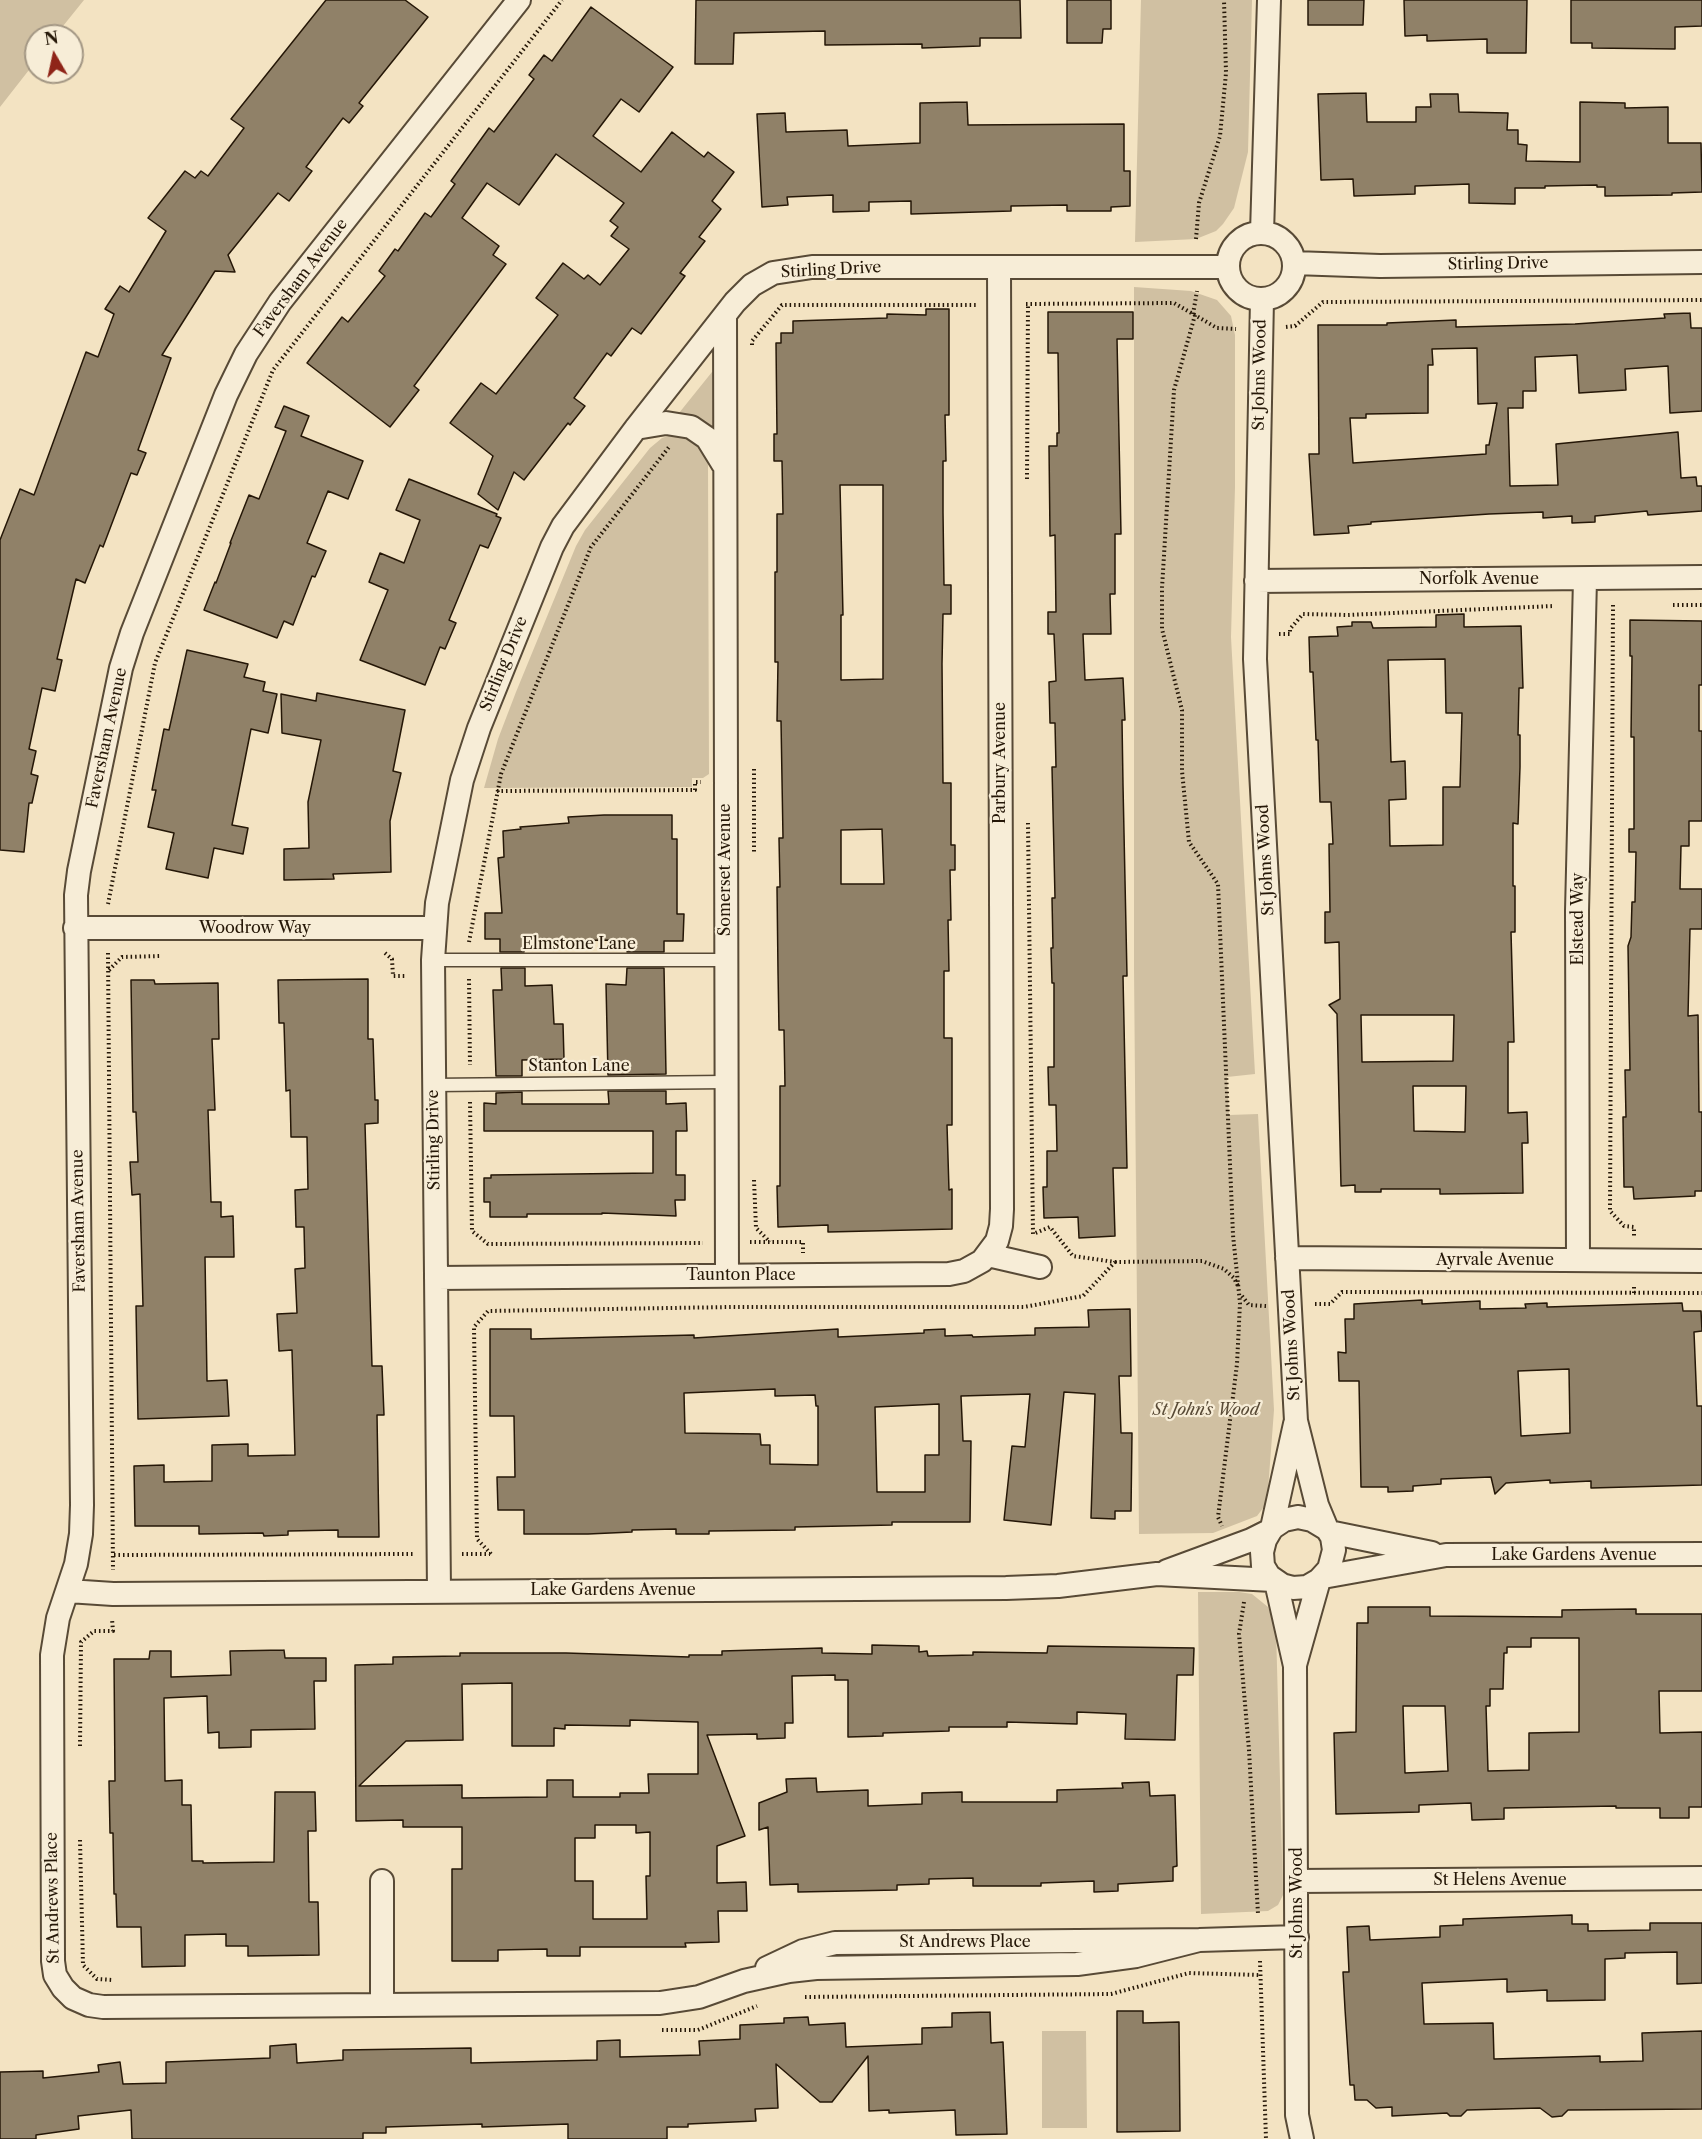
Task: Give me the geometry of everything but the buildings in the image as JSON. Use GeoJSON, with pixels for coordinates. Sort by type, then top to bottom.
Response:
{"type":"FeatureCollection","features":[{"type":"Feature","properties":{"kind":"street","name":"Faversham Avenue"},"geometry":{"type":"LineString","coordinates":[[68,1591],[79,1549],[82,1505],[75,928],[79,871],[115,693],[126,650],[236,373],[257,335],[280,302],[519,0]]}},
{"type":"Feature","properties":{"kind":"street"},"geometry":{"type":"LineString","coordinates":[[1262,233],[1269,0]]}},
{"type":"Feature","properties":{"kind":"street"},"geometry":{"type":"LineString","coordinates":[[1262,233],[1280,238],[1292,254],[1294,263],[1289,284],[1282,292],[1262,299],[1251,298],[1234,286],[1227,267],[1234,246],[1251,234],[1262,233]]}},
{"type":"Feature","properties":{"kind":"street","name":"Stirling Drive"},"geometry":{"type":"LineString","coordinates":[[1294,263],[1380,266],[1702,262]]}},
{"type":"Feature","properties":{"kind":"street","name":"Stirling Drive"},"geometry":{"type":"LineString","coordinates":[[439,1591],[433,1085],[435,928],[441,881],[462,780],[493,691],[557,536],[578,503],[741,295],[752,285],[778,271],[812,267],[1227,267]]}},
{"type":"Feature","properties":{"kind":"street","name":"Parbury Avenue"},"geometry":{"type":"LineString","coordinates":[[988,1255],[999,1235],[1002,1209],[999,267]]}},
{"type":"Feature","properties":{"kind":"street","name":"St Johns Wood"},"geometry":{"type":"LineString","coordinates":[[1262,299],[1255,635],[1287,1258],[1296,1420],[1317,1505],[1328,1531]]}},
{"type":"Feature","properties":{"kind":"street","name":"Somerset Avenue"},"geometry":{"type":"LineString","coordinates":[[725,315],[727,1274]]}},
{"type":"Feature","properties":{"kind":"street"},"geometry":{"type":"LineString","coordinates":[[636,428],[666,423],[687,426],[700,431],[724,465]]}},
{"type":"Feature","properties":{"kind":"street","name":"Norfolk Avenue"},"geometry":{"type":"LineString","coordinates":[[1256,581],[1702,577]]}},
{"type":"Feature","properties":{"kind":"street","name":"Elstead Way"},"geometry":{"type":"LineString","coordinates":[[1578,1260],[1577,911],[1585,579]]}},
{"type":"Feature","properties":{"kind":"street","name":"Woodrow Way"},"geometry":{"type":"LineString","coordinates":[[75,928],[435,928]]}},
{"type":"Feature","properties":{"kind":"street"},"geometry":{"type":"LineString","coordinates":[[988,1255],[1040,1267]]}},
{"type":"Feature","properties":{"kind":"street","name":"Taunton Place"},"geometry":{"type":"LineString","coordinates":[[436,1278],[949,1274],[971,1268],[988,1255]]}},
{"type":"Feature","properties":{"kind":"street","name":"Ayrvale Avenue"},"geometry":{"type":"LineString","coordinates":[[1287,1258],[1702,1260]]}},
{"type":"Feature","properties":{"kind":"street","name":"St Johns Wood"},"geometry":{"type":"LineString","coordinates":[[1272,1529],[1296,1420]]}},
{"type":"Feature","properties":{"kind":"street"},"geometry":{"type":"LineString","coordinates":[[1298,1518],[1312,1520],[1328,1531],[1333,1543],[1333,1557],[1329,1569],[1321,1579],[1300,1588],[1287,1587],[1275,1581],[1266,1571],[1262,1560],[1263,1546],[1272,1529],[1284,1520],[1298,1518]]}},
{"type":"Feature","properties":{"kind":"street","name":"Lake Gardens Avenue"},"geometry":{"type":"LineString","coordinates":[[1157,1574],[1229,1548],[1272,1529]]}},
{"type":"Feature","properties":{"kind":"street","name":"Lake Gardens Avenue"},"geometry":{"type":"LineString","coordinates":[[1328,1531],[1446,1556]]}},
{"type":"Feature","properties":{"kind":"street","name":"Lake Gardens Avenue"},"geometry":{"type":"LineString","coordinates":[[1321,1579],[1446,1556],[1702,1554]]}},
{"type":"Feature","properties":{"kind":"street","name":"Lake Gardens Avenue"},"geometry":{"type":"LineString","coordinates":[[68,1591],[112,1594],[1006,1588],[1058,1586],[1157,1574],[1275,1581]]}},
{"type":"Feature","properties":{"kind":"street","name":"St Johns Wood"},"geometry":{"type":"LineString","coordinates":[[1295,1666],[1321,1579]]}},
{"type":"Feature","properties":{"kind":"street","name":"St Johns Wood"},"geometry":{"type":"LineString","coordinates":[[1275,1581],[1295,1666],[1297,2115],[1302,2139]]}},
{"type":"Feature","properties":{"kind":"street","name":"St Andrews Place"},"geometry":{"type":"LineString","coordinates":[[68,1591],[55,1634],[51,1667],[53,1965],[60,1984],[73,1998],[95,2006],[660,2003],[699,1997],[739,1983],[795,1954],[835,1943],[1297,1937]]}},
{"type":"Feature","properties":{"kind":"street","name":"St Helens Avenue"},"geometry":{"type":"LineString","coordinates":[[1297,1881],[1702,1878]]}},
{"type":"Feature","properties":{"kind":"street"},"geometry":{"type":"LineString","coordinates":[[382,1881],[382,2004]]}},
{"type":"Feature","properties":{"kind":"lane","name":"Elmstone Lane"},"geometry":{"type":"LineString","coordinates":[[433,960],[725,960]]}},
{"type":"Feature","properties":{"kind":"lane","name":"Stanton Lane"},"geometry":{"type":"LineString","coordinates":[[433,1085],[726,1082]]}},
{"type":"Feature","properties":{"kind":"path"},"geometry":{"type":"LineString","coordinates":[[80,1749],[81,1642],[94,1631],[113,1631],[107,907],[155,663],[273,370],[562,0]]}},
{"type":"Feature","properties":{"kind":"path"},"geometry":{"type":"LineString","coordinates":[[1196,239],[1199,203],[1220,136],[1226,73],[1224,0]]}},
{"type":"Feature","properties":{"kind":"path"},"geometry":{"type":"LineString","coordinates":[[1198,284],[1194,315],[1174,390],[1162,588],[1162,629],[1182,710],[1182,771],[1189,842],[1218,884],[1233,1235],[1240,1290],[1237,1364],[1218,1517],[1229,1548]]}},
{"type":"Feature","properties":{"kind":"path"},"geometry":{"type":"LineString","coordinates":[[752,341],[782,305],[1174,303],[1221,330],[1295,326],[1323,302],[1702,300]]}},
{"type":"Feature","properties":{"kind":"path"},"geometry":{"type":"LineString","coordinates":[[1027,484],[1028,304]]}},
{"type":"Feature","properties":{"kind":"path"},"geometry":{"type":"LineString","coordinates":[[469,960],[470,937],[501,774],[591,547],[687,426]]}},
{"type":"Feature","properties":{"kind":"path"},"geometry":{"type":"LineString","coordinates":[[1255,635],[1290,634],[1290,629],[1304,614],[1347,615],[1584,604]]}},
{"type":"Feature","properties":{"kind":"path"},"geometry":{"type":"LineString","coordinates":[[1613,605],[1610,1211],[1624,1226],[1634,1227],[1634,1293]]}},
{"type":"Feature","properties":{"kind":"path"},"geometry":{"type":"LineString","coordinates":[[497,791],[695,790],[695,782],[754,780]]}},
{"type":"Feature","properties":{"kind":"path"},"geometry":{"type":"LineString","coordinates":[[1028,819],[1033,1234]]}},
{"type":"Feature","properties":{"kind":"path"},"geometry":{"type":"LineString","coordinates":[[472,1231],[488,1244],[770,1242]]}},
{"type":"Feature","properties":{"kind":"path"},"geometry":{"type":"LineString","coordinates":[[1115,1262],[1181,1260],[1211,1263],[1230,1274],[1249,1305],[1258,1306],[1330,1304],[1342,1292],[1702,1293]]}},
{"type":"Feature","properties":{"kind":"path"},"geometry":{"type":"LineString","coordinates":[[114,1555],[491,1554],[477,1539],[474,1327],[488,1311],[731,1306]]}},
{"type":"Feature","properties":{"kind":"path"},"geometry":{"type":"LineString","coordinates":[[1239,1578],[1244,1596],[1239,1634],[1249,1750],[1266,2139]]}},
{"type":"Feature","properties":{"kind":"path"},"geometry":{"type":"LineString","coordinates":[[80,1830],[83,1965],[98,1979],[116,1980],[117,2007]]}},
{"type":"Feature","properties":{"kind":"green space"},"geometry":{"type":"Polygon","coordinates":[[[0,0],[84,0],[65,24],[24,24],[24,76],[0,107],[0,0]]]}},
{"type":"Feature","properties":{"kind":"green space"},"geometry":{"type":"Polygon","coordinates":[[[1141,0],[1252,0],[1248,152],[1234,208],[1216,231],[1196,239],[1135,242],[1141,0]]]}},
{"type":"Feature","properties":{"kind":"green space","name":"St John's Wood"},"geometry":{"type":"Polygon","coordinates":[[[1134,287],[1191,291],[1217,300],[1231,316],[1235,335],[1235,487],[1231,637],[1255,1074],[1227,1077],[1229,1115],[1258,1114],[1274,1410],[1267,1503],[1257,1516],[1213,1533],[1139,1534],[1134,968],[1134,287]]]}},
{"type":"Feature","properties":{"kind":"green space"},"geometry":{"type":"Polygon","coordinates":[[[712,372],[717,372],[722,439],[679,413],[712,372]]]}},
{"type":"Feature","properties":{"kind":"green space"},"geometry":{"type":"Polygon","coordinates":[[[674,434],[686,437],[699,445],[707,457],[708,465],[709,774],[703,778],[692,778],[692,787],[484,788],[498,739],[576,546],[585,530],[650,448],[662,438],[674,434]]]}},
{"type":"Feature","properties":{"kind":"green space"},"geometry":{"type":"Polygon","coordinates":[[[1198,1592],[1252,1594],[1268,1607],[1276,1628],[1283,1895],[1278,1905],[1268,1911],[1201,1914],[1198,1592]]]}},
{"type":"Feature","properties":{"kind":"green space"},"geometry":{"type":"Polygon","coordinates":[[[1042,2031],[1086,2031],[1087,2128],[1042,2128],[1042,2031]]]}}]}
